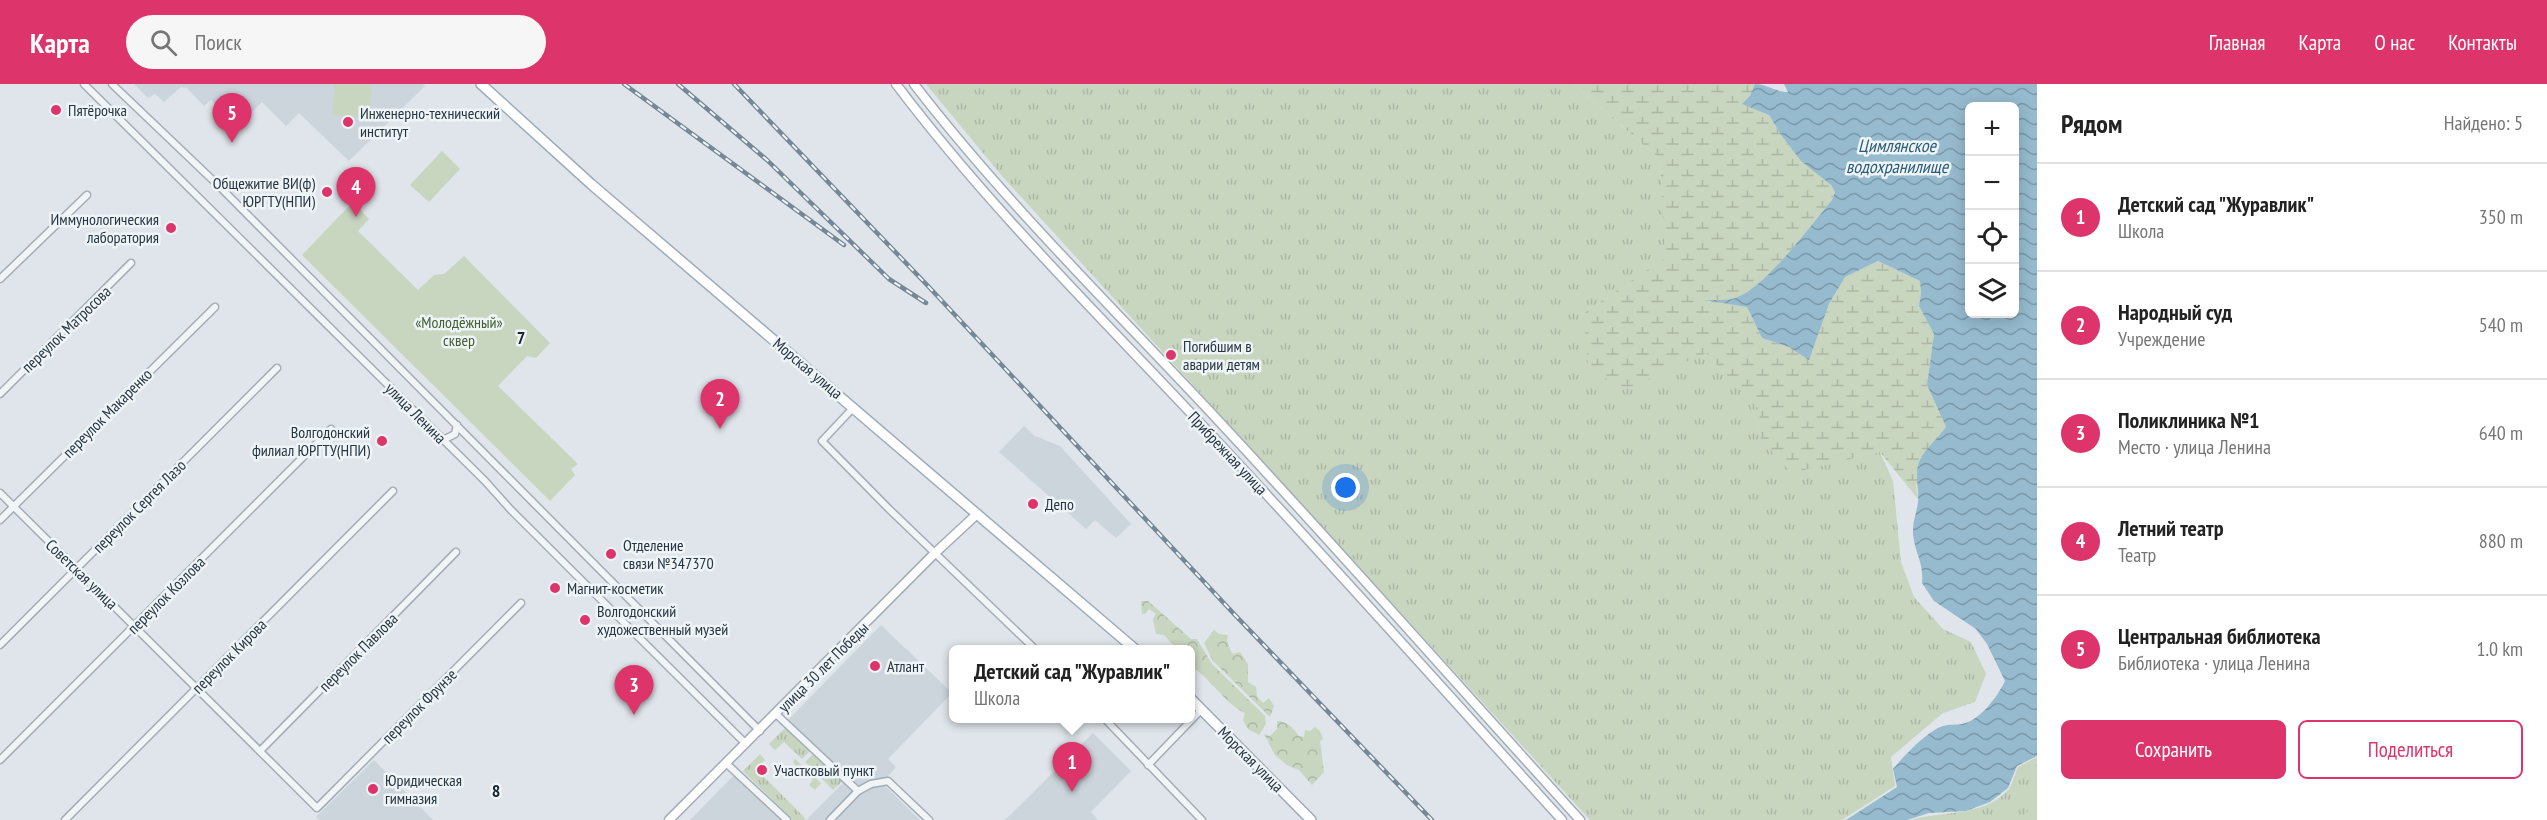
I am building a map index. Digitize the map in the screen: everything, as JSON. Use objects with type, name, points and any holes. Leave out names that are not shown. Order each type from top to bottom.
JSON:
[{"type":"main road","name":"Морская улица","points":[[481,84],[591,184],[1130,645]]},
{"type":"main road","name":"Прибрежная улица","points":[[896,84],[939,141],[999,209],[1255,482],[1562,820]]},
{"type":"main road","name":"Прибрежная улица","points":[[914,84],[940,118],[1004,191],[1305,514],[1580,820]]},
{"type":"main road","name":"улица 30 лет Победы","points":[[669,820],[935,553],[977,514]]},
{"type":"main road","name":"Морская улица","points":[[1195,702],[1311,820]]},
{"type":"street","name":"улица Ленина","points":[[84,84],[746,744]]},
{"type":"street","name":"улица Ленина","points":[[112,84],[220,187],[760,731]]},
{"type":"street","points":[[0,279],[87,195]]},
{"type":"street","name":"переулок Матросова","points":[[0,394],[132,263]]},
{"type":"street","name":"переулок Макаренко","points":[[0,520],[214,307]]},
{"type":"street","name":"переулок Сергея Лазо","points":[[0,645],[277,368]]},
{"type":"street","points":[[854,407],[822,441],[1031,645]]},
{"type":"street","points":[[443,440],[455,434],[458,425]]},
{"type":"street","name":"переулок Козлова","points":[[0,760],[331,429]]},
{"type":"street","name":"переулок Кирова","points":[[65,820],[393,490]]},
{"type":"street","name":"Советская улица","points":[[0,493],[317,808]]},
{"type":"street","name":"переулок Павлова","points":[[260,751],[456,552]]},
{"type":"street","name":"переулок Фрунзе","points":[[317,808],[521,603]]},
{"type":"street","points":[[1195,716],[1202,709]]},
{"type":"street","points":[[776,714],[858,791]]},
{"type":"street","points":[[1109,723],[1202,820]]},
{"type":"street","points":[[1148,765],[1188,723]]},
{"type":"street","points":[[727,764],[787,820]]},
{"type":"street","points":[[830,820],[858,791],[871,784],[888,781],[929,820]]},
{"type":"shaded area","name":"Инженерно-технический институт","points":[[134,84],[423,84],[425,86],[349,161],[299,113],[286,126],[262,102],[246,118],[224,96],[216,104],[211,100],[204,106],[187,88],[181,87],[164,102],[155,94],[148,98]]},
{"type":"shaded area","points":[[1024,426],[1035,436],[1060,446],[1131,524],[1116,538],[1095,520],[1086,529],[999,452]]},
{"type":"shaded area","points":[[881,625],[949,690],[949,696],[888,759],[896,767],[882,783],[920,820],[806,820],[847,779],[787,721]]},
{"type":"shaded area","points":[[1093,733],[1131,771],[1091,812],[1098,820],[1005,820]]},
{"type":"shaded area","name":"Юридическая гимназия","points":[[374,760],[433,820],[320,820],[316,817]]},
{"type":"shaded area","points":[[738,771],[788,820],[690,820]]},
{"type":"green space","points":[[335,84],[372,84],[369,118],[332,115]]},
{"type":"green space","points":[[926,84],[1573,84],[1660,159],[1666,258],[1584,313],[1626,389],[1706,352],[1761,411],[1759,436],[1791,472],[1880,452],[1893,481],[1901,562],[1914,597],[1943,629],[1971,642],[1986,674],[1975,702],[1943,713],[1891,757],[1895,786],[1842,820],[1590,820],[1002,176]]},
{"type":"green space","points":[[1573,84],[1755,84],[1750,96],[1743,104],[1769,115],[1781,135],[1801,160],[1831,185],[1835,192],[1832,200],[1761,282],[1737,298],[1709,300],[1747,307],[1762,338],[1789,347],[1809,359],[1829,304],[1845,277],[1878,261],[1920,281],[1919,306],[1934,334],[1927,385],[1946,427],[1938,440],[1927,449],[1916,486],[1918,499],[1880,452],[1791,473],[1759,436],[1760,410],[1706,353],[1626,389],[1588,369],[1584,313],[1665,258],[1660,159]]},
{"type":"green space","points":[[442,151],[460,169],[429,202],[410,185]]},
{"type":"green space","name":"«Молодёжный» сквер","points":[[353,202],[369,219],[358,231],[418,290],[434,275],[444,274],[464,256],[550,343],[536,358],[527,356],[498,386],[578,464],[571,469],[575,475],[550,501],[302,255]]},
{"type":"green space","points":[[1141,601],[1148,601],[1191,639],[1197,639],[1212,664],[1265,716],[1266,724],[1259,735],[1248,729],[1243,720],[1245,713],[1232,704],[1195,669],[1195,645],[1173,645],[1164,635],[1156,634],[1153,619],[1156,614],[1149,609],[1142,614]]},
{"type":"green space","points":[[1214,630],[1219,634],[1228,635],[1227,640],[1232,654],[1240,652],[1248,664],[1248,682],[1256,687],[1257,696],[1263,703],[1269,698],[1274,706],[1270,717],[1213,661],[1204,643]]},
{"type":"green space","points":[[1277,721],[1287,724],[1299,736],[1304,737],[1305,730],[1310,731],[1315,727],[1320,731],[1323,739],[1320,741],[1324,772],[1312,785],[1299,770],[1287,765],[1275,755],[1264,734],[1270,736],[1277,729]]},
{"type":"green space","points":[[787,726],[811,750],[802,759],[784,742],[775,750],[769,744]]},
{"type":"green space","points":[[814,753],[843,781],[833,790],[805,762]]},
{"type":"green space","points":[[760,754],[765,760],[756,769],[805,818],[804,820],[793,820],[743,771]]},
{"type":"green space","points":[[2037,757],[2037,820],[1910,820],[1962,812],[1988,804],[2009,789],[2018,767]]},
{"type":"green space","points":[[795,759],[821,783],[815,790],[809,785],[813,780],[806,773],[802,778],[793,770],[796,766],[793,762]]},
{"type":"green space","points":[[2037,767],[2037,820],[2020,820],[2028,811]]},
{"type":"water","name":"Цимлянское водохранилище","points":[[1755,84],[1788,92],[1784,84],[2037,84],[2037,756],[2017,766],[2008,788],[1990,802],[1966,811],[1929,813],[1907,820],[1846,820],[1897,787],[1893,769],[1923,738],[1943,726],[1962,724],[1976,718],[1993,701],[2005,681],[1987,644],[1976,629],[1934,601],[1922,583],[1922,569],[1913,534],[1918,502],[1917,470],[1928,447],[1946,427],[1927,385],[1934,334],[1919,306],[1920,281],[1878,261],[1845,277],[1829,304],[1809,360],[1789,347],[1762,338],[1747,307],[1705,300],[1734,298],[1750,290],[1775,268],[1801,239],[1832,200],[1835,192],[1831,185],[1801,161],[1769,115],[1742,104],[1750,96]]},
{"type":"railway","points":[[624,84],[844,245]]},
{"type":"railway","points":[[678,84],[767,160],[889,279],[926,303]]},
{"type":"railway","points":[[734,84],[928,286],[1235,615],[1432,820]]},
{"type":"place","name":"Пятёрочка","points":[[56,110]]},
{"type":"place","name":"Инженерно-технический институт","points":[[348,122]]},
{"type":"place","name":"Центральная библиотека","points":[[232,143]]},
{"type":"place","name":"Общежитие ВИ(ф) ЮРГТУ(НПИ)","points":[[327,192]]},
{"type":"place","name":"Летний театр","points":[[356,217]]},
{"type":"place","name":"Иммунологическия лаборатория","points":[[171,228]]},
{"type":"place","name":"Погибшим в аварии детям","points":[[1171,355]]},
{"type":"place","name":"Народный суд","points":[[720,429]]},
{"type":"place","name":"Волгодонский филиал ЮРГТУ(НПИ)","points":[[382,441]]},
{"type":"place","name":"Депо","points":[[1033,504]]},
{"type":"place","name":"Отделение связи №347370","points":[[611,554]]},
{"type":"place","name":"Магнит-косметик","points":[[555,588]]},
{"type":"place","name":"Волгодонский художественный музей","points":[[585,620]]},
{"type":"place","name":"Атлант","points":[[875,666]]},
{"type":"place","name":"Поликлиника №1","points":[[634,715]]},
{"type":"place","name":"Участковый пункт","points":[[762,770]]},
{"type":"place","name":"Юридическая гимназия","points":[[373,789]]},
{"type":"place","name":"Детский сад \"Журавлик\"","points":[[1072,792]]},
{"type":"district","name":"7","points":[[521,338]]},
{"type":"district","name":"8","points":[[496,791]]}]
